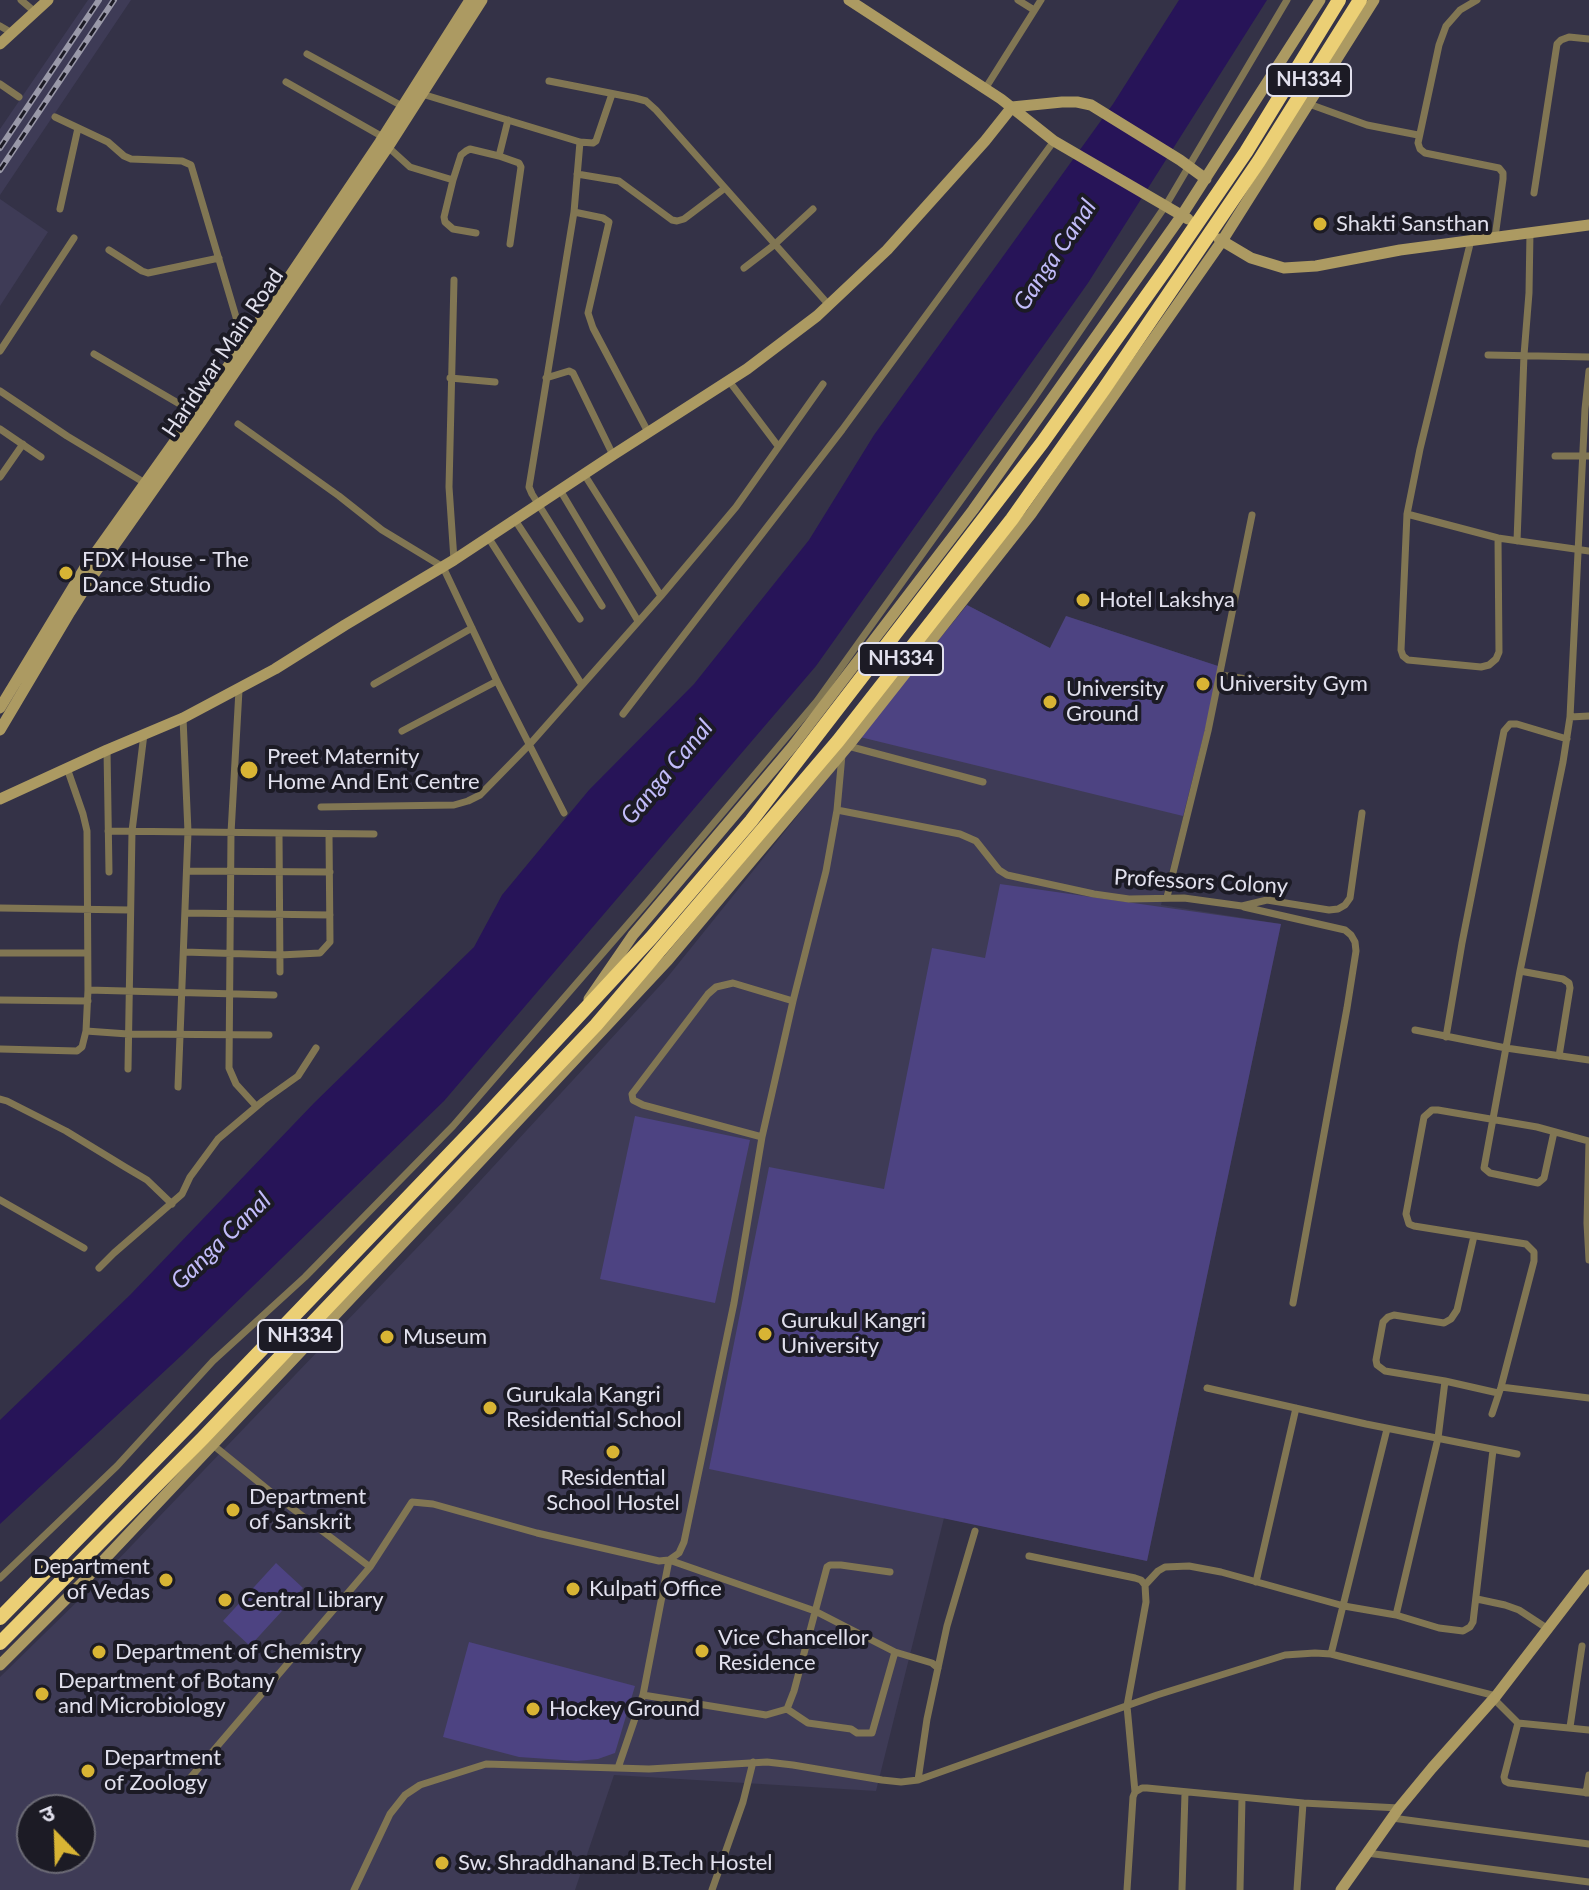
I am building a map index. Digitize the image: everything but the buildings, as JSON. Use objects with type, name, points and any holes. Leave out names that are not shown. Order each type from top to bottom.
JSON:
[{"type":"highway","name":"NH334","points":[[0,1643],[203,1438],[596,1025],[838,741],[1012,519],[1183,274],[1339,0]]},
{"type":"highway","name":"NH334","points":[[0,1618],[577,1020],[751,821],[1042,443],[1168,266],[1252,156],[1360,0]]},
{"type":"street","points":[[21,0],[35,12]]},
{"type":"street","points":[[0,44],[48,0]]},
{"type":"street","name":"Haridwar Main Road","points":[[0,730],[94,574],[201,422],[385,142],[402,106],[470,0]]},
{"type":"street","name":"Haridwar Main Road","points":[[0,708],[84,569],[422,94],[482,0]]},
{"type":"street","points":[[849,0],[1012,107],[1054,141],[1251,258],[1284,268],[1316,266],[1400,250],[1589,225]]},
{"type":"street","points":[[1018,0],[1034,10]]},
{"type":"street","points":[[985,89],[1041,0]]},
{"type":"street","points":[[0,1578],[117,1466],[213,1361],[305,1277],[453,1126],[817,701],[1006,438],[1166,205],[1185,164],[1287,0]]},
{"type":"street","points":[[577,1020],[597,985],[633,935],[792,747],[973,510],[1182,215],[1320,0]]},
{"type":"street","points":[[0,1665],[213,1445],[668,960],[845,749],[1031,514],[1222,241],[1374,0]]},
{"type":"street","points":[[1477,0],[1460,10],[1446,26],[1418,135],[1420,149],[1425,153],[1499,168],[1503,173],[1495,237]]},
{"type":"street","points":[[0,26],[12,33]]},
{"type":"street","points":[[1534,193],[1557,44],[1569,37],[1589,39]]},
{"type":"street","points":[[307,54],[402,106]]},
{"type":"street","points":[[549,81],[646,101],[828,304]]},
{"type":"street","points":[[286,82],[385,142],[410,167],[453,180]]},
{"type":"street","points":[[0,84],[19,97]]},
{"type":"street","points":[[422,94],[580,142],[593,143],[612,94]]},
{"type":"street","points":[[0,799],[239,690],[443,567],[729,381],[817,316],[887,250],[1012,107],[1077,102],[1098,109],[1206,179]]},
{"type":"street","points":[[1309,104],[1367,125],[1418,135]]},
{"type":"street","points":[[55,117],[108,142],[131,159],[182,161],[191,165],[244,344]]},
{"type":"street","points":[[499,156],[508,120]]},
{"type":"street","points":[[60,209],[78,128]]},
{"type":"street","points":[[623,714],[842,430],[1054,141]]},
{"type":"street","points":[[580,142],[574,212],[529,487],[602,606]]},
{"type":"street","points":[[476,233],[453,229],[444,217],[461,155],[470,149],[519,163],[521,171],[510,244]]},
{"type":"street","points":[[577,174],[619,181],[677,221],[725,188]]},
{"type":"street","points":[[744,268],[813,209]]},
{"type":"street","points":[[574,212],[609,222],[588,313],[648,432]]},
{"type":"street","points":[[1517,541],[1530,232]]},
{"type":"street","points":[[0,351],[74,238]]},
{"type":"street","points":[[1471,240],[1407,514],[1401,650],[1408,660],[1481,667],[1496,659],[1499,652],[1498,538]]},
{"type":"street","points":[[109,250],[148,273],[219,258]]},
{"type":"street","points":[[454,280],[449,487],[454,560]]},
{"type":"street","points":[[94,354],[195,413]]},
{"type":"street","points":[[1488,355],[1589,357]]},
{"type":"street","points":[[546,378],[569,371],[573,373],[613,455]]},
{"type":"street","points":[[1554,1132],[1544,1178],[1538,1183],[1486,1171],[1520,971],[1570,717],[1579,551],[1585,501],[1589,371]]},
{"type":"street","points":[[450,378],[495,382]]},
{"type":"street","points":[[729,381],[778,446]]},
{"type":"street","points":[[321,807],[454,805],[468,801],[488,788],[661,596],[736,507],[823,384]]},
{"type":"street","points":[[0,391],[145,483]]},
{"type":"street","points":[[238,424],[382,530],[443,567],[564,813]]},
{"type":"street","points":[[0,429],[41,457]]},
{"type":"street","points":[[0,477],[23,444]]},
{"type":"street","points":[[1555,456],[1586,456]]},
{"type":"street","points":[[584,474],[661,596]]},
{"type":"street","points":[[560,490],[638,621]]},
{"type":"street","points":[[1407,514],[1498,538],[1589,551]]},
{"type":"street","points":[[1167,897],[1221,675],[1252,515]]},
{"type":"street","points":[[515,520],[580,619]]},
{"type":"street","points":[[488,537],[582,685]]},
{"type":"street","points":[[374,684],[472,628]]},
{"type":"street","points":[[1221,675],[1297,687]]},
{"type":"street","points":[[402,731],[497,681]]},
{"type":"street","points":[[239,690],[231,833],[229,1068],[236,1084],[256,1106]]},
{"type":"street","points":[[1570,717],[1589,716]]},
{"type":"street","points":[[178,1087],[188,832],[183,718]]},
{"type":"street","points":[[1446,1037],[1504,731],[1510,724],[1517,724],[1567,739]]},
{"type":"street","points":[[128,1069],[132,831],[144,734]]},
{"type":"street","points":[[845,749],[983,782]]},
{"type":"street","points":[[618,1768],[643,1695],[669,1560],[679,1553],[684,1542],[734,1303],[762,1137],[826,871],[845,749]]},
{"type":"street","points":[[107,750],[109,872]]},
{"type":"street","points":[[0,1049],[77,1051],[82,1047],[86,1031],[87,831],[67,768]]},
{"type":"street","name":"Professors Colony","points":[[837,810],[968,837],[981,846],[999,870],[1012,877],[1129,899],[1167,897],[1242,906],[1267,900],[1329,910],[1338,909],[1350,898],[1362,813]]},
{"type":"street","points":[[108,831],[374,834]]},
{"type":"street","points":[[279,833],[280,972]]},
{"type":"street","points":[[184,952],[320,953],[330,942],[329,834]]},
{"type":"street","points":[[187,871],[330,872]]},
{"type":"street","points":[[1242,906],[1345,930],[1355,942],[1347,1008],[1293,1303]]},
{"type":"street","points":[[0,908],[130,910]]},
{"type":"street","points":[[185,913],[330,915]]},
{"type":"street","points":[[0,953],[87,953]]},
{"type":"street","points":[[1520,971],[1563,979],[1569,983],[1559,1056]]},
{"type":"street","points":[[762,1137],[643,1105],[633,1100],[632,1094],[716,987],[733,983],[793,1001]]},
{"type":"street","points":[[88,990],[274,995]]},
{"type":"street","points":[[0,1000],[88,1001]]},
{"type":"street","points":[[1415,1030],[1589,1060]]},
{"type":"street","points":[[86,1031],[269,1035]]},
{"type":"street","points":[[99,1268],[182,1194],[190,1177],[218,1139],[256,1106],[298,1076],[316,1048]]},
{"type":"street","points":[[0,1099],[66,1131],[147,1180],[172,1204]]},
{"type":"street","points":[[1492,1414],[1534,1252],[1526,1244],[1409,1224],[1406,1214],[1427,1113],[1438,1110],[1494,1119],[1589,1141],[1589,1260]]},
{"type":"street","points":[[0,1200],[84,1248]]},
{"type":"street","points":[[1474,1236],[1457,1310],[1451,1319],[1437,1323],[1394,1315],[1383,1322],[1377,1365],[1381,1369],[1500,1390],[1589,1398]]},
{"type":"street","points":[[1396,1615],[1438,1438],[1445,1381]]},
{"type":"street","points":[[1207,1388],[1387,1429],[1517,1454]]},
{"type":"street","points":[[1256,1582],[1296,1408]]},
{"type":"street","points":[[1331,1654],[1387,1429]]},
{"type":"street","points":[[213,1445],[370,1567]]},
{"type":"street","points":[[1145,1585],[1158,1571],[1172,1566],[1199,1568],[1344,1606],[1463,1631],[1473,1622],[1477,1599],[1493,1450]]},
{"type":"street","points":[[185,1784],[370,1567],[412,1502],[441,1506],[537,1533],[659,1561],[669,1560],[815,1611],[895,1652],[932,1663],[938,1668]]},
{"type":"street","points":[[918,1780],[927,1719],[947,1626],[975,1531]]},
{"type":"street","points":[[1029,1556],[1135,1578],[1145,1585],[1146,1602],[1127,1706],[1135,1792],[1127,1890]]},
{"type":"street","points":[[787,1709],[827,1567],[890,1572]]},
{"type":"street","points":[[1341,1890],[1396,1813],[1495,1698],[1589,1575]]},
{"type":"street","points":[[1477,1599],[1519,1610],[1548,1629]]},
{"type":"street","points":[[1570,1727],[1582,1646]]},
{"type":"street","points":[[643,1695],[766,1715],[787,1709],[808,1723],[872,1733],[895,1652]]},
{"type":"street","points":[[354,1890],[390,1814],[405,1795],[420,1785],[486,1764],[649,1769],[753,1762],[793,1765],[882,1780],[918,1780],[1127,1706],[1285,1655],[1331,1654],[1495,1698],[1518,1723],[1589,1730]]},
{"type":"street","points":[[1518,1723],[1504,1774],[1505,1781],[1588,1793],[1589,1775]]},
{"type":"street","points":[[712,1890],[743,1802],[753,1762]]},
{"type":"street","points":[[1135,1792],[1147,1788],[1396,1813],[1589,1844]]},
{"type":"street","points":[[1182,1890],[1185,1793]]},
{"type":"street","points":[[1240,1890],[1242,1798]]},
{"type":"street","points":[[1297,1890],[1303,1803]]},
{"type":"street","points":[[1367,1853],[1589,1882]]},
{"type":"shaded area","points":[[88,0],[131,0],[0,195],[0,129]]},
{"type":"shaded area","points":[[0,199],[48,232],[0,306]]},
{"type":"shaded area","name":"Gurukul Kangri University","points":[[967,605],[1050,648],[1066,616],[1221,667],[1161,905],[1281,924],[1147,1561],[944,1518],[876,1791],[614,1775],[575,1890],[0,1890],[0,1677],[88,1591],[457,1206],[666,979]]},
{"type":"shaded area","name":"University Ground","points":[[967,605],[1050,648],[1066,616],[1221,667],[1183,816],[860,737]]},
{"type":"shaded area","points":[[1000,884],[1281,924],[1147,1561],[709,1469],[769,1167],[884,1189],[932,948],[985,958]]},
{"type":"shaded area","points":[[635,1116],[750,1140],[715,1303],[600,1279]]},
{"type":"shaded area","points":[[276,1563],[303,1588],[250,1646],[223,1621]]},
{"type":"shaded area","points":[[469,1642],[635,1686],[615,1753],[577,1761],[519,1757],[443,1737]]},
{"type":"water","name":"Ganga Canal","points":[[1179,0],[1267,0],[1088,283],[816,666],[444,1101],[182,1355],[0,1524],[0,1420],[130,1295],[314,1103],[474,947],[502,895],[589,790],[694,684],[809,540],[874,435],[1113,104]]},
{"type":"railway","points":[[0,148],[99,0]]},
{"type":"railway","points":[[0,170],[114,0]]},
{"type":"place","name":"Shakti Sansthan","points":[[1320,224]]},
{"type":"place","name":"FDX House - The Dance Studio","points":[[66,573]]},
{"type":"place","name":"Hotel Lakshya","points":[[1083,600]]},
{"type":"place","name":"University Gym","points":[[1203,684]]},
{"type":"place","name":"University Ground","points":[[1050,702]]},
{"type":"place","name":"Preet Maternity Home And Ent Centre","points":[[249,770]]},
{"type":"place","name":"Gurukul Kangri University","points":[[765,1334]]},
{"type":"place","name":"Museum","points":[[387,1337]]},
{"type":"place","name":"Gurukala Kangri Residential School","points":[[490,1408]]},
{"type":"place","name":"Residential School Hostel","points":[[613,1452]]},
{"type":"place","name":"Department of Sanskrit","points":[[233,1510]]},
{"type":"place","name":"Department of Vedas","points":[[166,1580]]},
{"type":"place","name":"Kulpati Office","points":[[573,1589]]},
{"type":"place","name":"Central Library","points":[[225,1600]]},
{"type":"place","name":"Vice Chancellor Residence","points":[[702,1651]]},
{"type":"place","name":"Department of Chemistry","points":[[99,1652]]},
{"type":"place","name":"Department of Botany and Microbiology","points":[[42,1694]]},
{"type":"place","name":"Hockey Ground","points":[[533,1709]]},
{"type":"place","name":"Department of Zoology","points":[[88,1771]]},
{"type":"place","name":"Sw. Shraddhanand B.Tech Hostel","points":[[442,1863]]}]
